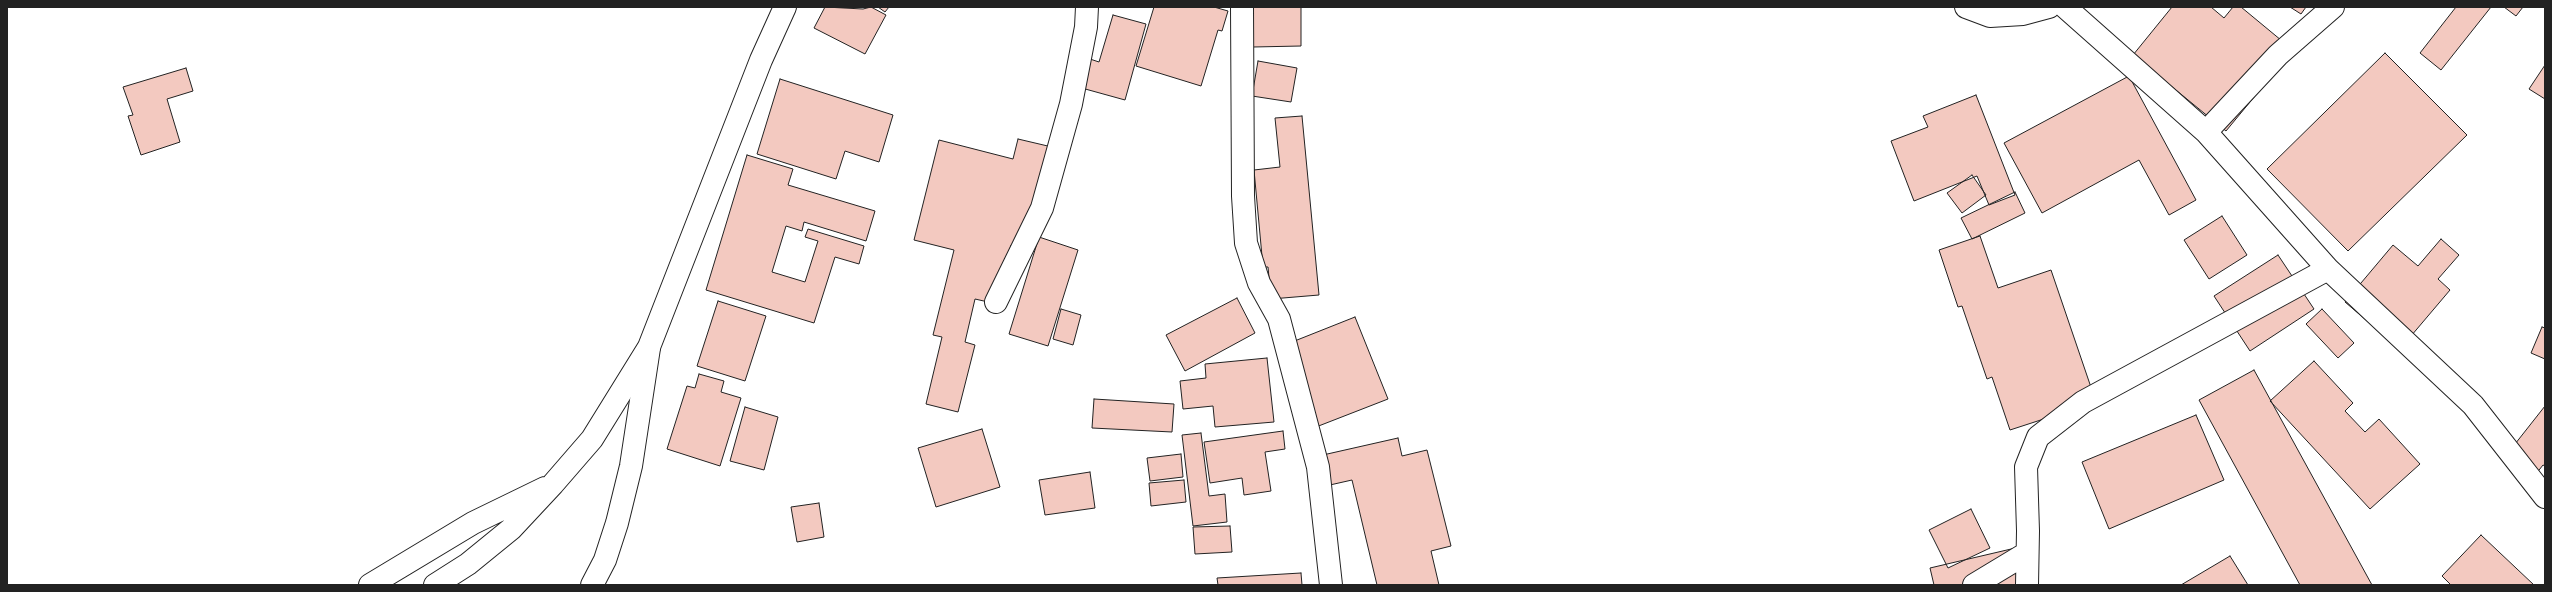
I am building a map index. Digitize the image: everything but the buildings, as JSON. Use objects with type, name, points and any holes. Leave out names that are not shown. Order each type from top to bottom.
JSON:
[{"type":"street","points":[[435,585],[468,564],[511,529],[553,484],[592,440],[650,347],[762,60],[785,7]]},
{"type":"street","points":[[996,302],[1042,208],[1071,104],[1086,27],[1087,7]]},
{"type":"street","points":[[1242,7],[1243,196],[1246,243],[1259,283],[1279,319],[1318,467],[1331,585]]},
{"type":"street","points":[[1966,7],[1990,16],[2023,14],[2049,7]]},
{"type":"street","points":[[2065,7],[2206,132],[2328,269],[2473,405],[2545,497]]},
{"type":"street","points":[[2206,132],[2278,55],[2333,7]]},
{"type":"street","points":[[2027,585],[2028,553],[2026,467],[2038,437],[2083,402],[2328,269]]},
{"type":"street","points":[[592,585],[605,560],[617,523],[631,466],[650,347]]},
{"type":"street","points":[[370,585],[473,523],[512,502],[553,484]]},
{"type":"street","points":[[1974,585],[2028,553]]}]
